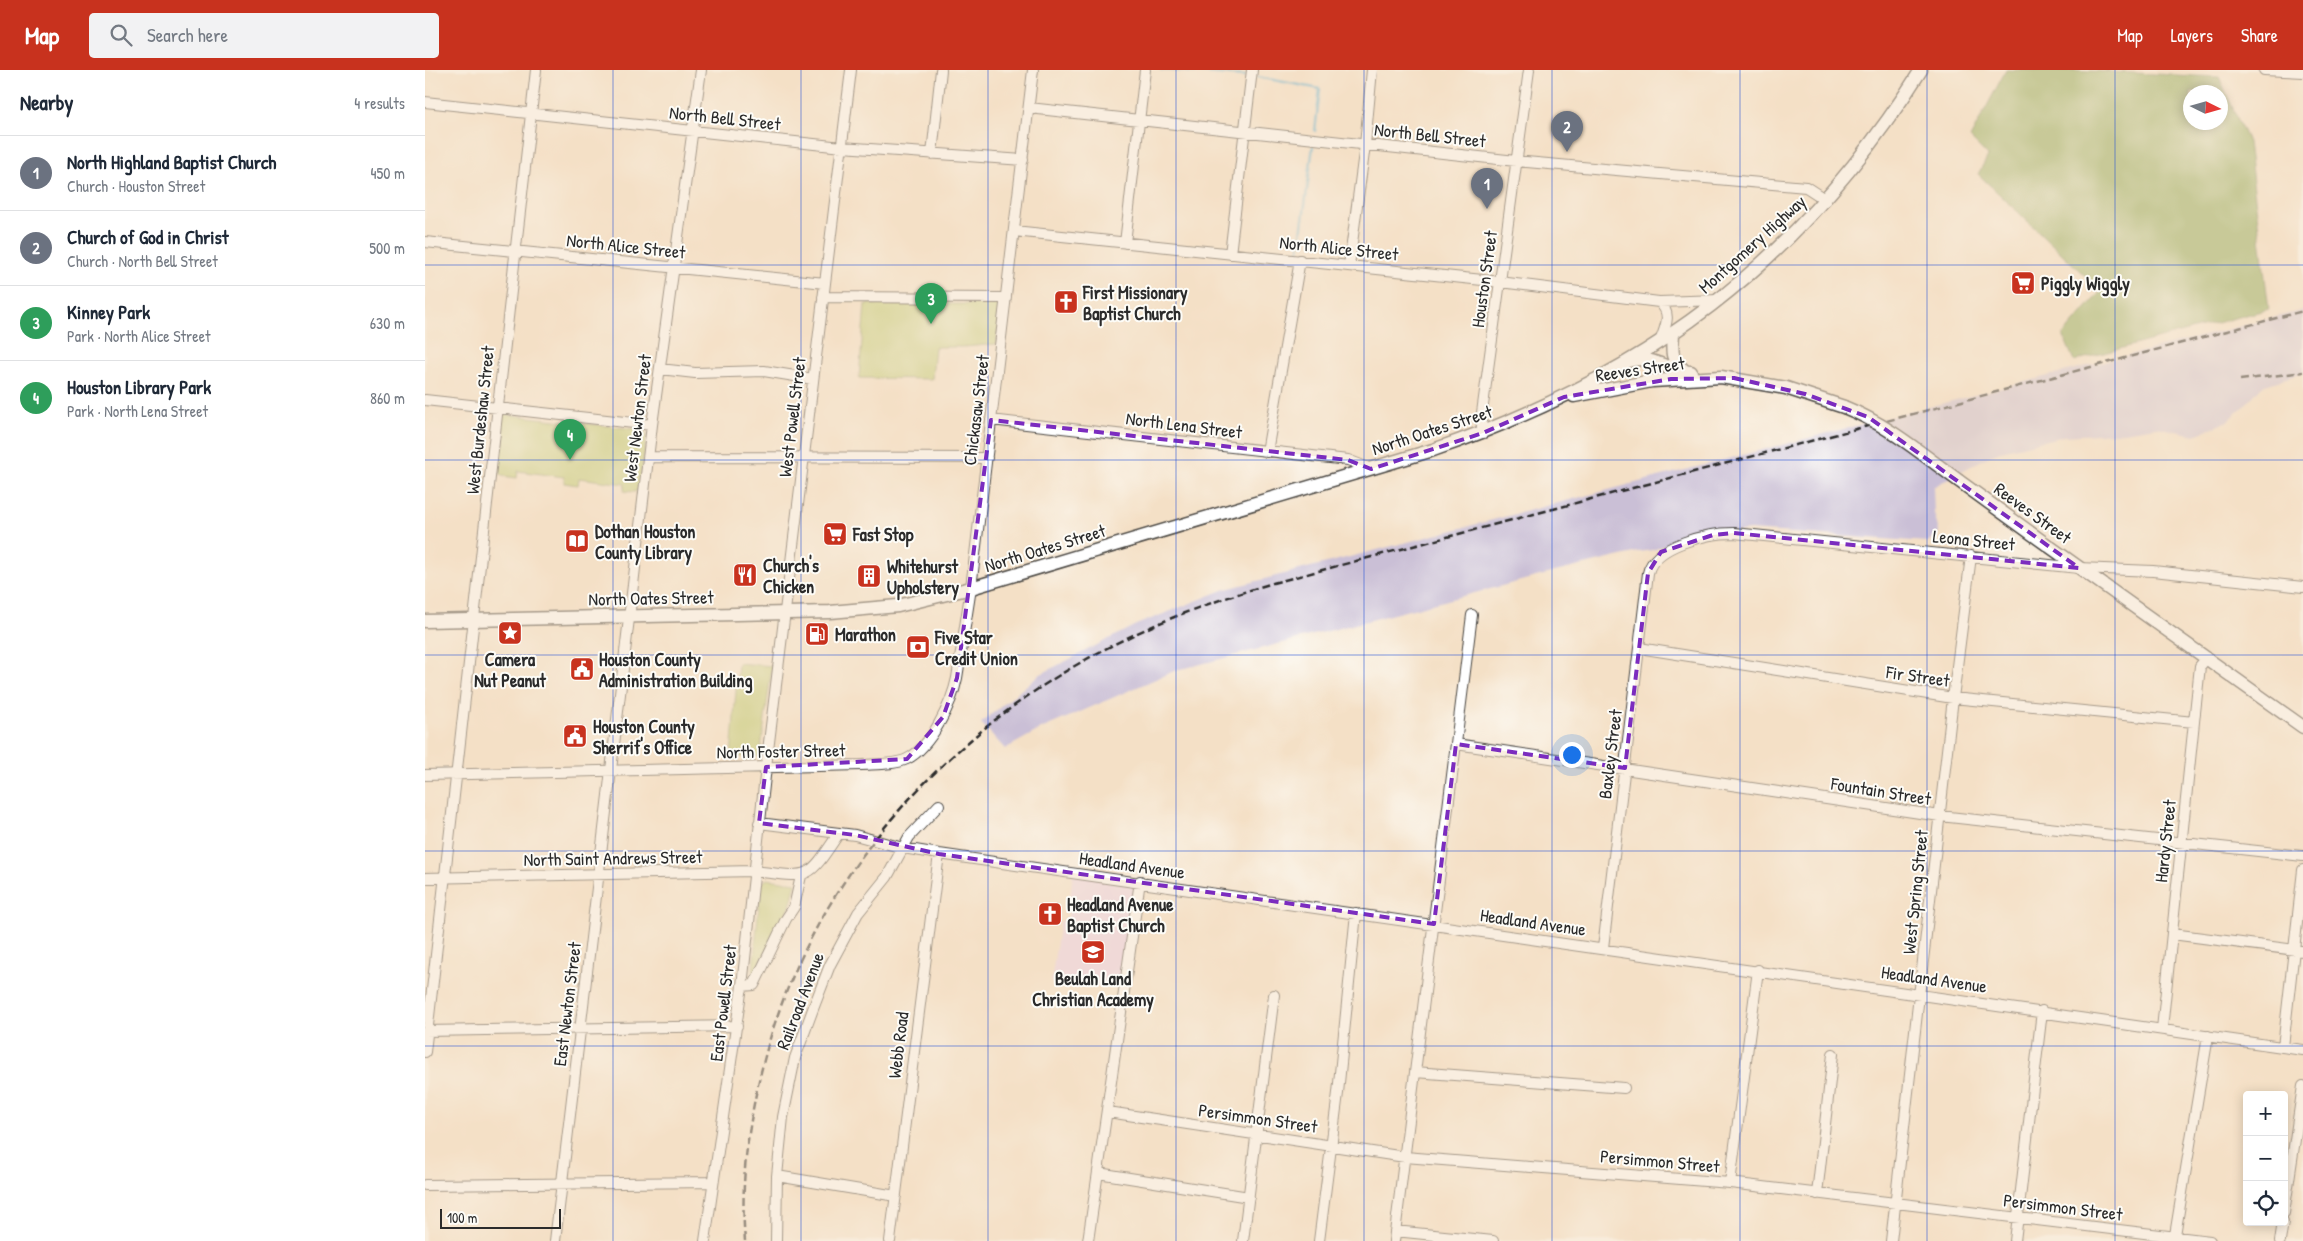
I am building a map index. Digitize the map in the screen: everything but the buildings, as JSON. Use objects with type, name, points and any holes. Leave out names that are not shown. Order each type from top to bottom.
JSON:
[{"type":"main road","name":"Montgomery Highway","points":[[1564,397],[1652,350],[1719,300],[1761,265],[1826,200],[1874,140],[1921,70]]},
{"type":"main road","points":[[1673,334],[1673,358],[1677,365],[1687,372]]},
{"type":"main road","points":[[1652,350],[1649,368],[1653,372],[1671,379]]},
{"type":"main road","name":"Reeves Street","points":[[1652,350],[1677,372],[1710,372],[1721,377]]},
{"type":"main road","name":"Reeves Street","points":[[1564,397],[1671,379],[1721,377],[1786,388],[1868,417],[2303,726]]},
{"type":"main road","name":"North Oates Street","points":[[425,621],[785,613],[879,608],[927,599],[971,588],[1371,469],[1483,433],[1564,397]]},
{"type":"street","name":"West Burdeshaw Street","points":[[425,1052],[536,70]]},
{"type":"street","name":"West Newton Street","points":[[611,771],[631,615],[648,456],[701,70]]},
{"type":"street","name":"West Powell Street","points":[[766,768],[851,70]]},
{"type":"street","points":[[932,154],[941,70]]},
{"type":"street","name":"Chickasaw Street","points":[[923,746],[943,718],[955,690],[971,588],[1033,70]]},
{"type":"street","points":[[1125,242],[1145,70]]},
{"type":"street","points":[[1229,254],[1252,70]]},
{"type":"street","points":[[1349,266],[1365,145],[1372,70]]},
{"type":"street","name":"Houston Street","points":[[1483,433],[1481,420],[1529,70]]},
{"type":"street","points":[[2264,70],[2303,72]]},
{"type":"street","name":"North Bell Street","points":[[425,102],[841,147],[1023,160]]},
{"type":"street","name":"North Bell Street","points":[[1029,108],[1516,161],[1806,187],[1826,200]]},
{"type":"street","name":"North Alice Street","points":[[1014,231],[1500,282],[1659,302],[1719,300]]},
{"type":"street","name":"North Alice Street","points":[[425,242],[825,283]]},
{"type":"street","points":[[1267,452],[1300,260]]},
{"type":"street","points":[[823,297],[1006,298]]},
{"type":"street","points":[[1652,350],[1668,318],[1663,306],[1659,302]]},
{"type":"street","points":[[660,369],[706,373],[741,370],[764,371],[813,379]]},
{"type":"street","points":[[425,400],[652,425]]},
{"type":"street","name":"North Lena Street","points":[[991,420],[1348,460],[1371,469]]},
{"type":"street","points":[[648,456],[987,458]]},
{"type":"street","name":"Leona Street","points":[[1650,565],[1661,552],[1669,548],[1723,533],[2079,568],[2153,571],[2303,587]]},
{"type":"street","name":"West Spring Street","points":[[1891,1241],[1971,556]]},
{"type":"street","name":"Baxley Street","points":[[1603,948],[1650,565]]},
{"type":"street","points":[[1472,615],[1395,1236],[1493,1241]]},
{"type":"street","name":"Fir Street","points":[[1639,648],[1953,698],[2194,722]]},
{"type":"street","name":"Hardy Street","points":[[2163,1029],[2194,722],[2201,666],[2207,658]]},
{"type":"street","name":"Fountain Street","points":[[1456,744],[1940,816],[2303,856]]},
{"type":"street","name":"North Foster Street","points":[[425,775],[880,764],[907,759],[923,746]]},
{"type":"street","name":"East Powell Street","points":[[705,1241],[743,986],[766,768]]},
{"type":"street","name":"East Newton Street","points":[[555,1241],[611,771]]},
{"type":"street","name":"Railroad Avenue","points":[[776,1241],[777,1176],[780,1140],[795,1058],[813,1009],[843,938],[858,913],[887,877],[909,836],[939,805]]},
{"type":"street","name":"Headland Avenue","points":[[759,823],[839,832],[903,848],[939,854],[1140,881],[2303,1050]]},
{"type":"street","points":[[743,986],[754,985],[786,919],[794,907],[801,876],[809,873],[815,867],[839,832]]},
{"type":"street","name":"Webb Road","points":[[890,1241],[939,854]]},
{"type":"street","points":[[2283,1046],[2298,950],[2303,870]]},
{"type":"street","name":"North Saint Andrews Street","points":[[425,878],[754,871],[801,876]]},
{"type":"street","points":[[1088,1241],[1140,881]]},
{"type":"street","points":[[1319,1241],[1356,913]]},
{"type":"street","points":[[2172,934],[2298,950]]},
{"type":"street","points":[[1730,1183],[1758,970]]},
{"type":"street","points":[[1243,1241],[1274,995]]},
{"type":"street","points":[[2015,1241],[2041,1011]]},
{"type":"street","points":[[426,1031],[737,1026]]},
{"type":"street","points":[[2174,1239],[2208,1036]]},
{"type":"street","points":[[1817,1194],[1833,1054]]},
{"type":"street","points":[[1415,1072],[1624,1088]]},
{"type":"street","points":[[2288,1186],[2303,1086]]},
{"type":"street","name":"Persimmon Street","points":[[1108,1112],[1405,1157],[1730,1183],[2017,1217],[2174,1239],[2210,1241]]},
{"type":"street","points":[[1098,1173],[1249,1196]]},
{"type":"street","points":[[777,1176],[895,1196]]},
{"type":"street","points":[[425,1185],[713,1182]]},
{"type":"street","points":[[2280,1241],[2282,1226]]},
{"type":"highlighted area","points":[[1734,378],[1805,394],[1868,417],[2079,568],[1734,533],[1713,535],[1661,552],[1648,573],[1625,768],[1456,744],[1434,924],[939,854],[855,835],[759,823],[766,767],[907,759],[943,717],[957,678],[991,420],[1348,460],[1371,469],[1483,433],[1564,397],[1671,379]]},
{"type":"shaded area","points":[[2303,310],[2303,373],[2262,386],[2226,422],[2195,435],[2156,427],[2117,433],[2064,436],[1997,452],[1933,487],[1934,513],[1939,532],[1928,542],[1750,530],[1688,537],[1653,550],[1555,572],[1174,671],[1041,729],[1005,749],[981,723],[1039,675],[1136,625],[1226,589]]},
{"type":"shaded area","name":"Beulah Land Christian Academy","points":[[1073,873],[1140,881],[1125,988],[1051,982],[1060,922],[1068,917]]},
{"type":"green space","points":[[2006,70],[2069,70],[2219,77],[2223,85],[2183,85],[2183,130],[2228,130],[2228,97],[2248,142],[2269,309],[2074,361],[2063,335],[2101,291],[1978,174],[1988,156],[1970,138]]},
{"type":"green space","points":[[865,304],[1002,304],[996,344],[935,347],[932,379],[859,378]]},
{"type":"green space","points":[[502,414],[643,430],[647,434],[639,490],[634,492],[624,491],[625,484],[579,478],[578,485],[564,483],[564,477],[518,471],[517,478],[502,476],[496,468],[497,451],[503,444],[504,435],[501,423]]},
{"type":"green space","points":[[738,663],[772,666],[760,756],[731,757]]},
{"type":"green space","points":[[767,879],[796,883],[790,907],[752,980],[761,883]]},
{"type":"waterway","points":[[1161,70],[1245,76]]},
{"type":"waterway","points":[[1258,77],[1320,89],[1315,131]]},
{"type":"waterway","points":[[1298,256],[1313,146]]},
{"type":"railway","points":[[745,1241],[744,1176],[749,1132],[757,1089],[784,998],[814,932],[852,871],[897,813],[947,761],[1003,714],[1063,673],[1127,638],[1181,614],[1273,583],[2303,311]]},
{"type":"railway","points":[[2240,380],[2303,372]]},
{"type":"place","name":"Church of God in Christ","points":[[1567,152]]},
{"type":"place","name":"North Highland Baptist Church","points":[[1487,209]]},
{"type":"place","name":"Piggly Wiggly","points":[[2023,283]]},
{"type":"place","name":"First Missionary Baptist Church","points":[[1066,302]]},
{"type":"place","name":"Kinney Park","points":[[931,324]]},
{"type":"place","name":"Houston Library Park","points":[[570,460]]},
{"type":"place","name":"Fast Stop","points":[[835,534]]},
{"type":"place","name":"Dothan Houston County Library","points":[[577,541]]},
{"type":"place","name":"Church's Chicken","points":[[745,575]]},
{"type":"place","name":"Whitehurst Upholstery","points":[[869,576]]},
{"type":"place","name":"Camera Nut Peanut","points":[[510,633]]},
{"type":"place","name":"Marathon","points":[[817,634]]},
{"type":"place","name":"Five Star Credit Union","points":[[918,647]]},
{"type":"place","name":"Houston County Administration Building","points":[[582,669]]},
{"type":"place","name":"Houston County Sherrif's Office","points":[[575,736]]},
{"type":"place","name":"Headland Avenue Baptist Church","points":[[1050,914]]},
{"type":"place","name":"Beulah Land Christian Academy","points":[[1093,952]]}]
